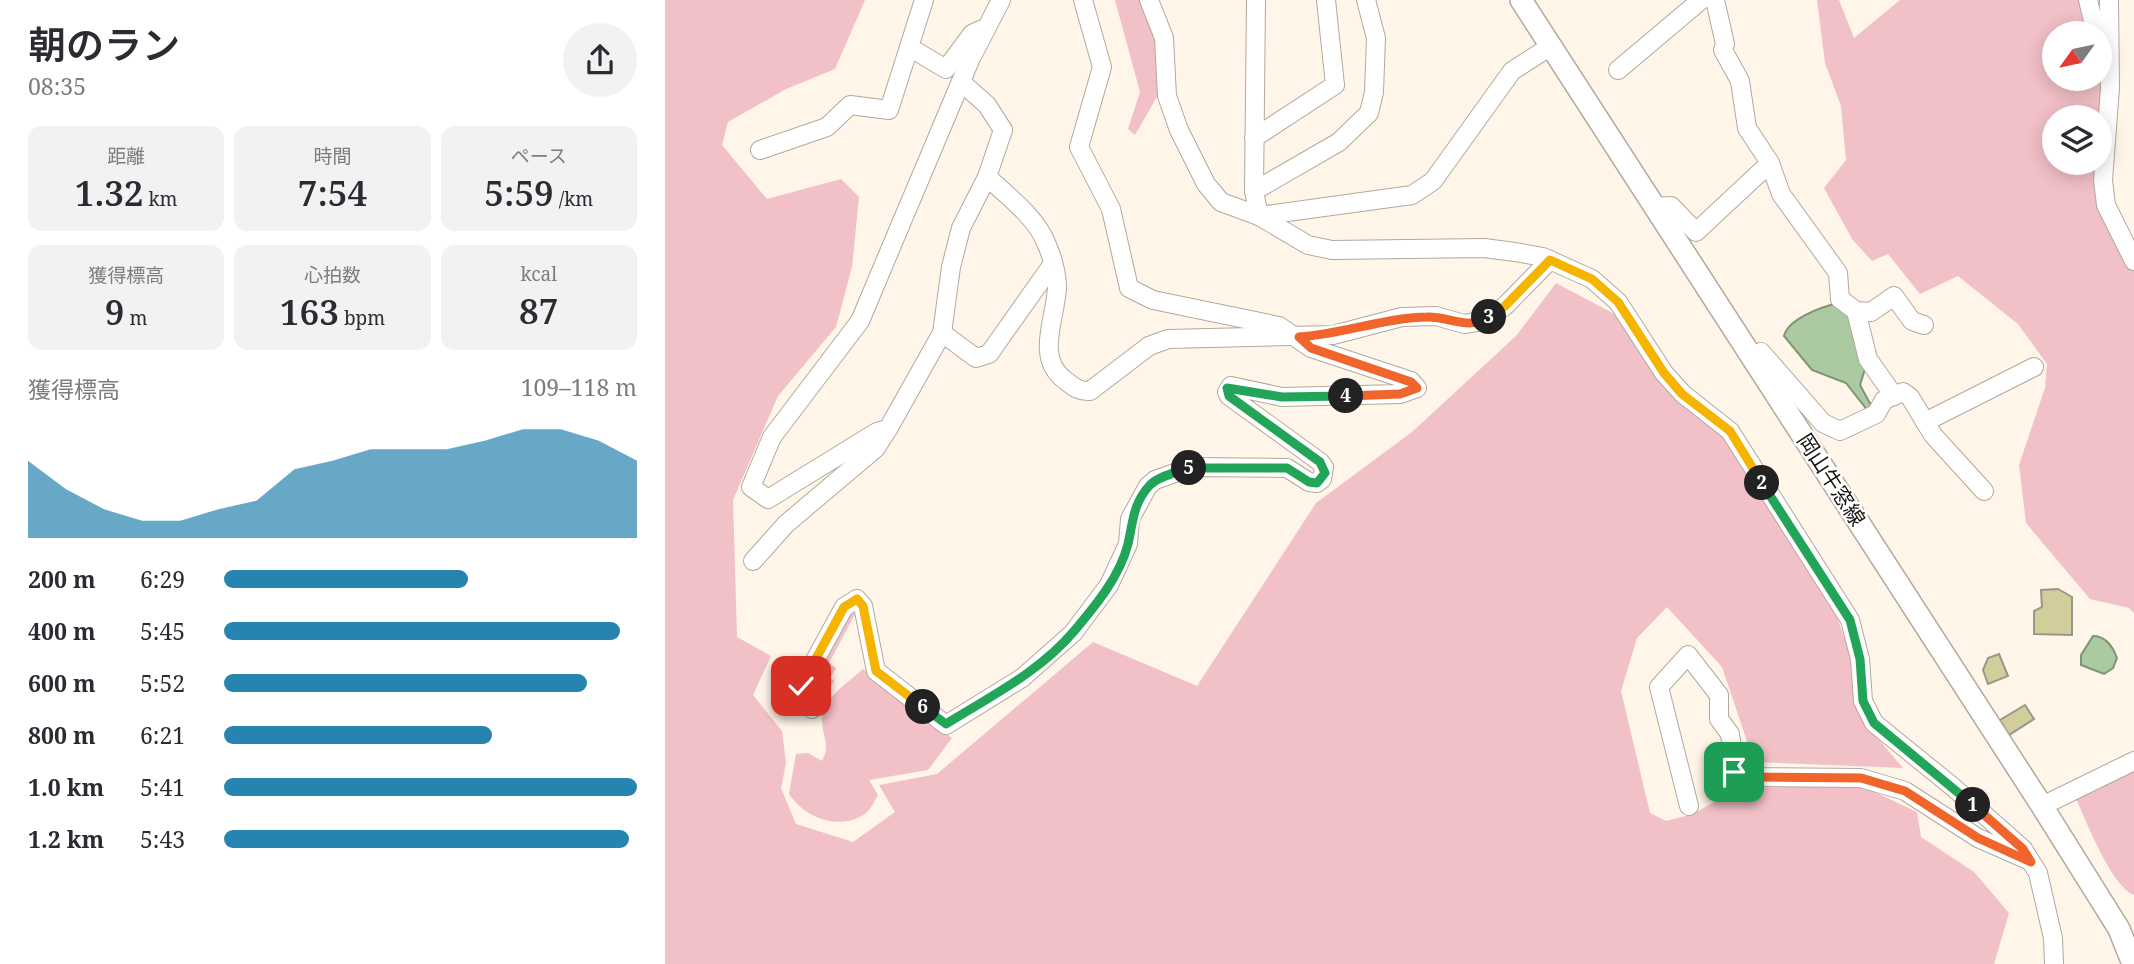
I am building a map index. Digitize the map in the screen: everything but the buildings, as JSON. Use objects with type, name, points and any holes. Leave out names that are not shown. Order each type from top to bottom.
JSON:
[{"type":"main road","name":"岡山牛窓線","points":[[1526,2],[1653,207],[2042,806],[2119,929],[2133,964]]},
{"type":"street","points":[[760,150],[827,127],[850,106],[889,110],[924,0]]},
{"type":"street","points":[[888,429],[877,432],[768,499],[751,487],[772,437],[860,321],[961,82],[1001,0]]},
{"type":"street","points":[[812,709],[801,686],[844,607],[857,599],[863,606],[876,671],[946,724],[1023,678],[1073,632],[1109,585],[1128,544],[1130,519],[1148,486],[1155,480],[1192,467],[1287,468],[1309,482],[1317,483],[1322,479],[1325,473],[1320,462],[1229,396],[1227,392],[1231,386],[1282,397],[1400,394],[1417,388],[1411,382],[1311,348],[1299,337],[1279,326],[1153,300],[1129,288],[1111,209],[1079,147],[1102,68],[1083,0]]},
{"type":"street","points":[[1149,0],[1164,38],[1167,96],[1179,130],[1206,184],[1221,202],[1259,216],[1308,245],[1332,250],[1484,248],[1550,260],[1592,279],[1618,302],[1664,373],[1682,394],[1730,431],[1850,620],[1860,659],[1863,701],[1874,723],[1953,787],[2023,849],[2038,873],[2054,964]]},
{"type":"street","points":[[1256,0],[1254,191],[1259,216]]},
{"type":"street","points":[[1255,138],[1335,85],[1327,0]]},
{"type":"street","points":[[1254,191],[1339,142],[1369,113],[1374,92],[1376,38],[1366,0]]},
{"type":"street","points":[[1618,70],[1701,0]]},
{"type":"street","points":[[1715,0],[1725,44],[1723,50],[1740,81],[1747,128],[1770,163],[1781,194],[1838,273],[1840,299],[1856,311],[1871,312],[1894,296],[1912,321],[1924,326]]},
{"type":"street","points":[[2088,0],[2093,21]]},
{"type":"street","points":[[2109,0],[2109,21]]},
{"type":"street","points":[[909,47],[946,69],[972,34],[986,27]]},
{"type":"street","points":[[1259,216],[1412,195],[1433,181],[1512,71],[1551,46]]},
{"type":"street","points":[[753,561],[786,524],[876,448],[942,333],[951,267],[961,228],[988,177],[1003,130],[987,105],[961,82]]},
{"type":"street","points":[[2110,91],[2103,180],[2106,205],[2134,261]]},
{"type":"street","points":[[1653,207],[1671,206],[1696,232],[1770,163]]},
{"type":"street","points":[[988,177],[1037,226],[1047,243],[1057,285],[1048,345],[1050,361],[1056,374],[1082,392],[1090,391],[1149,346],[1168,339],[1198,335],[1333,335],[1402,317],[1436,316],[1464,324],[1483,321],[1505,306],[1550,260]]},
{"type":"street","points":[[942,333],[976,358],[989,354],[1052,265]]},
{"type":"street","points":[[1856,311],[1868,359],[1894,396]]},
{"type":"street","points":[[1751,357],[1762,352],[1823,423],[1840,431],[1876,414],[1885,400],[1903,392],[1910,397],[1925,422],[1984,491]]},
{"type":"street","points":[[1925,422],[2034,367]]},
{"type":"street","points":[[1689,806],[1658,687],[1688,655],[1719,695],[1720,719],[1730,734],[1734,772],[1762,777],[1861,778],[1905,791],[1978,838],[2031,862]]},
{"type":"street","points":[[2042,806],[2134,761]]},
{"type":"shaded area","points":[[665,0],[865,0],[835,69],[786,89],[728,122],[722,145],[767,199],[841,179],[859,197],[852,267],[836,327],[778,396],[733,500],[737,637],[771,656],[753,695],[782,731],[786,763],[781,788],[796,824],[853,842],[895,812],[879,785],[937,774],[1093,642],[1197,686],[1316,503],[1412,432],[1516,336],[1556,283],[1618,316],[1665,389],[1722,436],[1837,617],[1848,649],[1862,720],[1903,768],[1754,762],[1722,667],[1667,607],[1637,638],[1621,691],[1650,813],[1666,821],[1693,814],[1739,788],[1862,786],[1917,812],[1921,837],[1974,872],[2009,913],[1994,964],[665,964]]},
{"type":"shaded area","points":[[1115,0],[1143,0],[1158,41],[1158,95],[1135,135],[1128,129],[1140,92]]},
{"type":"shaded area","points":[[1817,0],[1839,0],[1854,38],[1900,0],[2080,0],[2086,21],[2042,21],[2042,91],[2103,91],[2101,105],[2042,105],[2042,175],[2102,175],[2134,249],[2134,613],[2129,608],[2090,599],[2026,523],[2019,465],[2045,388],[2047,364],[2018,324],[1958,276],[1920,294],[1888,254],[1872,261],[1852,239],[1824,188],[1846,160],[1841,106],[1825,63]]},
{"type":"shaded area","points":[[1838,303],[1846,309],[1865,369],[1860,385],[1872,407],[1868,411],[1846,383],[1812,370],[1784,336],[1798,319]]},
{"type":"shaded area","points":[[847,610],[855,614],[829,663],[836,668],[830,678],[834,681],[829,689],[825,688],[817,702],[809,692],[816,689],[824,674],[816,668]]},
{"type":"shaded area","points":[[2093,636],[2108,643],[2117,658],[2113,668],[2104,674],[2081,665],[2081,655]]},
{"type":"shaded area","points":[[863,669],[952,738],[928,770],[869,780],[878,795],[866,813],[845,821],[824,820],[804,810],[789,794],[796,754],[808,753],[822,761],[826,749],[822,722],[824,709],[839,690]]},
{"type":"shaded area","points":[[2134,768],[2134,895],[2125,889],[2108,867],[2076,799]]},
{"type":"route","points":[[801,686],[844,607],[857,599],[863,606],[876,671],[946,724],[1023,678],[1073,632],[1109,585],[1128,544],[1130,519],[1148,486],[1155,480],[1192,467],[1287,468],[1309,482],[1317,483],[1322,479],[1325,473],[1320,462],[1229,396],[1227,388],[1231,386],[1282,397],[1400,394],[1416,391],[1415,384],[1411,382],[1311,348],[1299,337],[1333,335],[1402,317],[1436,316],[1464,324],[1483,321],[1505,306],[1550,260],[1592,279],[1618,302],[1647,342],[1664,373],[1682,394],[1703,407],[1730,431],[1784,520],[1850,620],[1860,659],[1863,701],[1874,723],[1953,787],[2023,849],[2031,862],[1978,838],[1905,791],[1861,778],[1762,777],[1734,772]]}]
